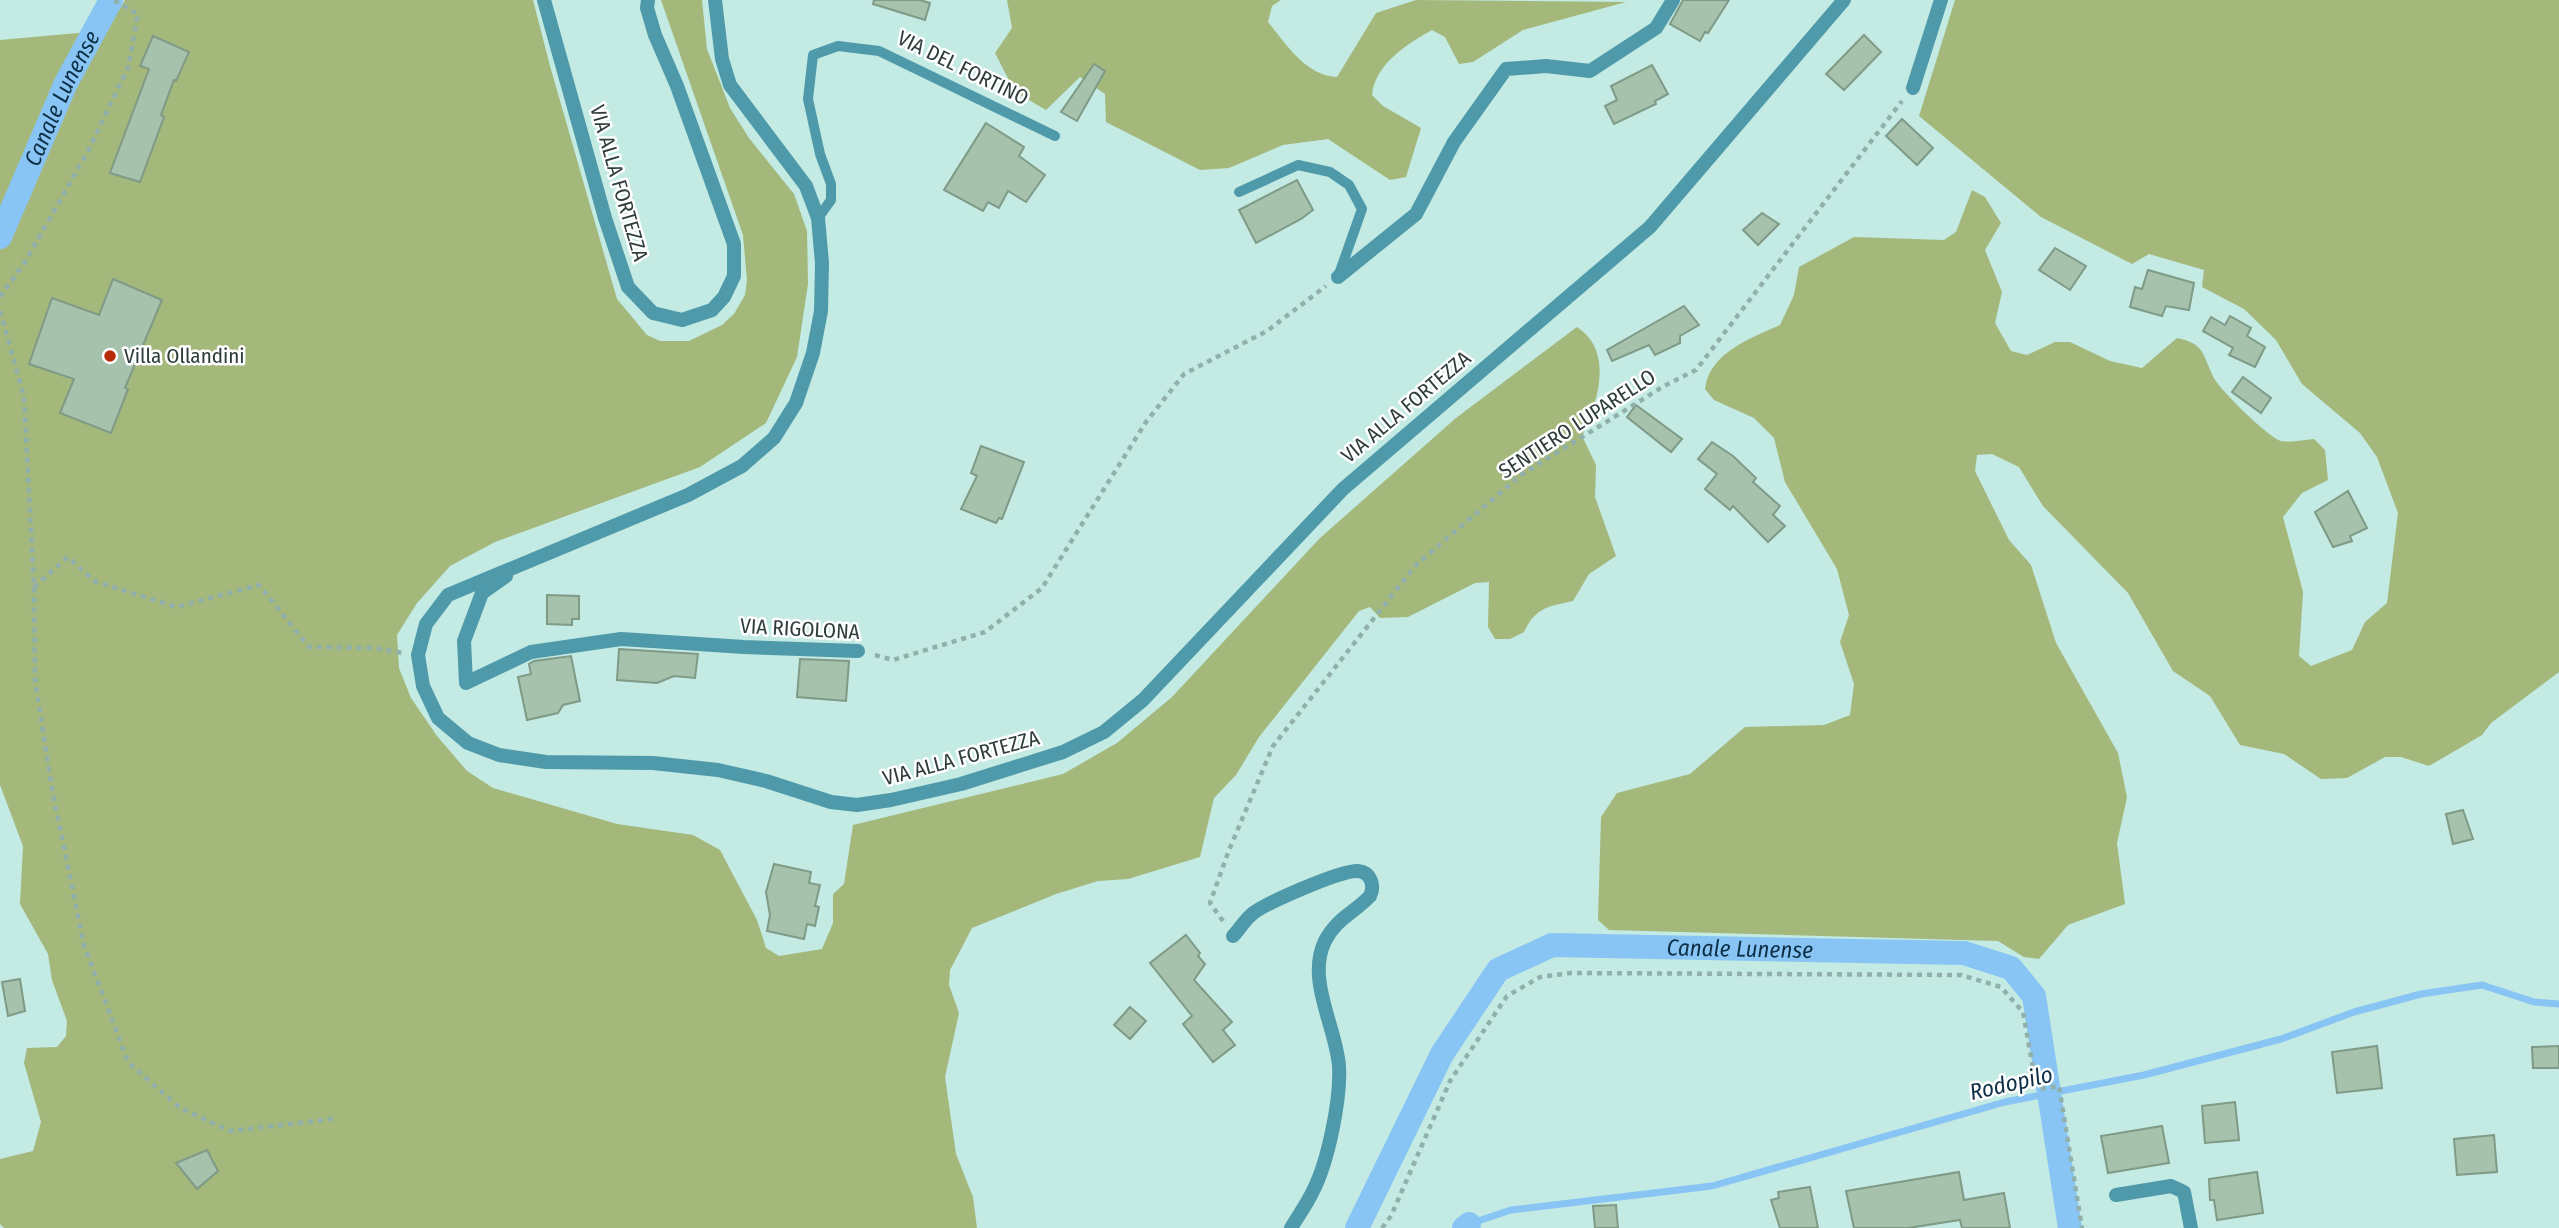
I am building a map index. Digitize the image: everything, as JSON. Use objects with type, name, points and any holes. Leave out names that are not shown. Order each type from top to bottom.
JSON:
[{"type":"street","name":"VIA ALLA FORTEZZA","points":[[544,0],[605,218],[628,287],[653,313],[682,320],[712,310],[724,297],[734,276],[734,244],[677,86],[655,35],[647,8],[648,0]]},
{"type":"street","name":"VIA ALLA FORTEZZA","points":[[715,0],[722,59],[730,85],[807,186],[818,218],[821,311],[813,353],[796,403],[774,438],[742,466],[688,495],[447,595],[426,624],[418,655],[423,686],[438,718],[468,743],[512,758],[546,762],[653,763],[718,770],[766,781],[831,802],[858,804],[891,800],[961,784],[1063,752],[1104,732],[1143,700],[1343,489],[1650,227],[1844,0]]},
{"type":"street","points":[[1338,277],[1416,214],[1454,142],[1506,69],[1546,66],[1590,71],[1656,28],[1673,0]]},
{"type":"street","points":[[1913,88],[1941,0]]},
{"type":"street","name":"VIA RIGOLONA","points":[[531,560],[482,593],[464,641],[466,683],[531,652],[621,639],[858,651]]},
{"type":"street","points":[[1233,936],[1251,914],[1296,892],[1356,871],[1367,875],[1371,880],[1373,891],[1370,896],[1340,919],[1324,942],[1319,962],[1320,981],[1339,1066],[1333,1132],[1314,1190],[1291,1228]]},
{"type":"street","points":[[2116,1195],[2171,1186],[2180,1189],[2184,1192],[2191,1228]]},
{"type":"lane","name":"VIA DEL FORTINO","points":[[818,218],[831,200],[831,184],[820,154],[808,99],[813,55],[838,46],[879,51],[1055,136]]},
{"type":"lane","points":[[1239,192],[1298,165],[1330,172],[1349,184],[1362,209],[1338,277]]},
{"type":"path","points":[[0,298],[25,262],[87,153],[128,68],[138,14],[113,0]]},
{"type":"path","name":"SENTIERO LUPARELLO","points":[[1233,936],[1210,903],[1273,746],[1416,565],[1521,475],[1664,386],[1696,370],[1913,88]]},
{"type":"path","name":"VIA RIGOLONA","points":[[858,651],[893,660],[985,632],[1042,588],[1146,422],[1184,374],[1267,331],[1338,277]]},
{"type":"path","points":[[0,311],[24,397],[34,587],[35,680],[52,789],[84,945],[128,1062],[180,1108],[230,1131],[333,1119]]},
{"type":"path","points":[[34,587],[68,557],[94,581],[176,607],[259,584],[309,647],[375,648],[418,655]]},
{"type":"path","points":[[1382,1228],[1391,1216],[1450,1081],[1507,996],[1540,977],[1571,973],[1961,975],[2001,987],[2023,1012],[2036,1085],[2039,1089],[2059,1086],[2082,1228]]},
{"type":"green space","points":[[125,0],[533,0],[617,299],[647,335],[660,341],[689,341],[722,325],[734,314],[745,295],[747,280],[743,235],[661,0],[702,0],[707,49],[730,108],[749,138],[794,194],[807,231],[808,284],[797,357],[766,423],[700,467],[495,542],[450,566],[417,603],[397,635],[399,668],[411,698],[437,736],[467,771],[493,788],[617,824],[693,835],[720,850],[757,920],[766,948],[779,956],[822,949],[833,923],[833,894],[844,884],[853,825],[1063,774],[1117,743],[1172,697],[1320,538],[1456,418],[1577,327],[1589,338],[1596,350],[1599,364],[1597,394],[1582,436],[1596,465],[1595,497],[1616,556],[1589,574],[1573,601],[1543,609],[1533,617],[1524,632],[1510,639],[1495,639],[1488,627],[1489,582],[1475,583],[1408,617],[1380,618],[1370,607],[1359,611],[1259,737],[1236,775],[1214,798],[1200,857],[1128,879],[1098,881],[1056,894],[972,928],[950,970],[949,985],[959,1013],[945,1077],[956,1154],[973,1197],[977,1228],[4,1228],[0,1224],[0,1159],[33,1151],[41,1122],[24,1063],[27,1048],[57,1047],[66,1036],[67,1021],[52,980],[48,954],[20,904],[23,846],[0,785],[0,40],[89,32],[114,18]]},
{"type":"green space","points":[[1007,0],[1281,0],[1272,6],[1268,22],[1306,65],[1315,71],[1337,77],[1376,13],[1416,0],[1626,2],[1523,30],[1473,62],[1459,64],[1445,37],[1432,30],[1403,49],[1379,74],[1372,95],[1383,106],[1421,128],[1406,177],[1390,180],[1328,139],[1283,145],[1229,168],[1200,170],[1106,122],[1105,94],[1080,77],[1046,110],[1015,92],[995,53],[1012,28]]},
{"type":"green space","points":[[1955,0],[2559,0],[2559,672],[2491,723],[2482,735],[2429,766],[2401,757],[2385,757],[2347,778],[2321,779],[2284,754],[2240,745],[2210,696],[2173,671],[2128,593],[2043,506],[2019,467],[1992,454],[1977,455],[1975,471],[2009,540],[2031,565],[2056,643],[2118,753],[2127,797],[2117,843],[2125,904],[2068,925],[2039,959],[2024,957],[1998,941],[1609,930],[1598,920],[1601,817],[1617,793],[1690,774],[1745,727],[1824,725],[1850,715],[1854,684],[1840,642],[1849,615],[1837,569],[1785,482],[1774,438],[1754,418],[1714,400],[1705,389],[1708,376],[1723,356],[1745,341],[1780,325],[1794,295],[1799,267],[1854,237],[1944,240],[1956,232],[1972,190],[1985,197],[2001,223],[1985,250],[2002,292],[1995,323],[2011,351],[2027,355],[2055,342],[2070,342],[2110,361],[2142,368],[2177,338],[2186,340],[2202,352],[2214,378],[2225,392],[2266,432],[2281,441],[2314,439],[2325,450],[2328,480],[2302,493],[2283,517],[2303,592],[2299,656],[2311,666],[2352,650],[2365,622],[2387,603],[2398,513],[2377,457],[2360,433],[2302,384],[2276,340],[2244,309],[2202,287],[2204,270],[2149,254],[2132,264],[2041,217],[1919,116]]},
{"type":"building","points":[[874,0],[920,0],[930,3],[925,20],[873,4]]},
{"type":"building","points":[[1683,0],[1729,0],[1700,41],[1670,24]]},
{"type":"building","points":[[1864,35],[1881,52],[1844,90],[1826,74]]},
{"type":"building","points":[[153,36],[189,52],[176,81],[174,80],[161,115],[164,117],[140,182],[110,173],[149,69],[140,66]]},
{"type":"building","points":[[1094,64],[1105,71],[1077,121],[1061,112]]},
{"type":"building","points":[[1652,65],[1668,94],[1655,101],[1656,104],[1614,124],[1605,106],[1617,100],[1611,86]]},
{"type":"building","points":[[1902,119],[1933,148],[1917,165],[1886,136]]},
{"type":"building","points":[[986,123],[1024,147],[1019,156],[1045,175],[1026,202],[1008,191],[999,208],[988,202],[983,211],[944,190]]},
{"type":"building","points":[[1297,180],[1313,210],[1256,243],[1239,210]]},
{"type":"building","points":[[1762,213],[1779,224],[1758,245],[1743,230]]},
{"type":"building","points":[[2055,248],[2086,266],[2070,290],[2039,270]]},
{"type":"building","points":[[2148,270],[2194,283],[2189,310],[2166,306],[2162,316],[2130,307],[2135,287],[2142,289]]},
{"type":"building","name":"Villa Ollandini","points":[[113,279],[162,300],[125,388],[128,389],[111,433],[60,413],[74,379],[29,364],[52,298],[99,315]]},
{"type":"building","points":[[1684,306],[1699,325],[1680,336],[1680,343],[1655,355],[1649,345],[1612,361],[1607,350]]},
{"type":"building","points":[[2230,316],[2251,328],[2247,336],[2265,347],[2255,367],[2229,355],[2233,348],[2203,331],[2211,317],[2225,325]]},
{"type":"building","points":[[2243,377],[2271,398],[2261,413],[2232,392]]},
{"type":"building","points":[[1636,405],[1682,439],[1671,452],[1627,417]]},
{"type":"building","points":[[1712,442],[1733,456],[1756,478],[1753,482],[1780,506],[1773,515],[1785,526],[1768,542],[1733,506],[1730,510],[1705,489],[1717,474],[1698,459]]},
{"type":"building","points":[[981,446],[1024,462],[1002,519],[999,518],[996,523],[961,509],[977,476],[971,473]]},
{"type":"building","points":[[2348,491],[2367,528],[2350,536],[2352,541],[2333,547],[2315,512]]},
{"type":"building","points":[[547,595],[579,596],[579,619],[572,619],[572,625],[547,624]]},
{"type":"building","points":[[619,649],[698,654],[695,678],[674,676],[657,683],[617,680]]},
{"type":"building","points":[[571,656],[580,701],[563,705],[558,713],[527,720],[518,677],[531,674],[529,664],[534,661]]},
{"type":"building","points":[[800,659],[849,661],[846,701],[797,697]]},
{"type":"building","points":[[2463,810],[2473,839],[2453,844],[2446,814]]},
{"type":"building","points":[[774,864],[811,872],[809,883],[820,885],[815,906],[819,907],[815,926],[807,924],[804,939],[767,931],[770,915],[766,892]]},
{"type":"building","points":[[1186,935],[1205,964],[1194,980],[1232,1022],[1223,1030],[1235,1045],[1213,1062],[1183,1024],[1192,1016],[1150,963]]},
{"type":"building","points":[[20,979],[25,1011],[8,1016],[2,982]]},
{"type":"building","points":[[1130,1007],[1146,1021],[1130,1039],[1114,1025]]},
{"type":"building","points":[[2377,1046],[2382,1088],[2337,1093],[2332,1052]]},
{"type":"building","points":[[2559,1046],[2559,1068],[2533,1068],[2532,1047]]},
{"type":"building","points":[[2235,1102],[2239,1140],[2205,1143],[2202,1106]]},
{"type":"building","points":[[2162,1126],[2169,1163],[2108,1173],[2101,1136]]},
{"type":"building","points":[[2494,1135],[2497,1172],[2457,1175],[2454,1139]]},
{"type":"building","points":[[207,1150],[218,1171],[197,1189],[176,1163]]},
{"type":"building","points":[[1959,1172],[1964,1200],[2004,1193],[2010,1228],[1962,1228],[1960,1220],[1908,1228],[1854,1228],[1846,1191]]},
{"type":"building","points":[[2257,1172],[2263,1213],[2217,1220],[2214,1200],[2210,1200],[2209,1179]]},
{"type":"building","points":[[1810,1187],[1818,1228],[1780,1228],[1771,1200],[1779,1198],[1778,1192]]},
{"type":"building","points":[[1616,1205],[1618,1228],[1595,1228],[1593,1206]]},
{"type":"waterway","name":"Canale Lunense","points":[[0,237],[66,83],[111,0]]},
{"type":"waterway","name":"Canale Lunense","points":[[1357,1228],[1442,1054],[1498,970],[1552,945],[1964,953],[2011,968],[2034,996],[2070,1228]]},
{"type":"waterway","name":"Rodopilo","points":[[1469,1224],[1511,1210],[1712,1186],[2005,1102],[2144,1075],[2281,1039],[2354,1012],[2421,994],[2482,985],[2534,1002],[2559,1004]]},
{"type":"waterway","name":"Rodopilo","points":[[1464,1228],[1469,1224]]},
{"type":"place","name":"Villa Ollandini","points":[[110,356]]}]
